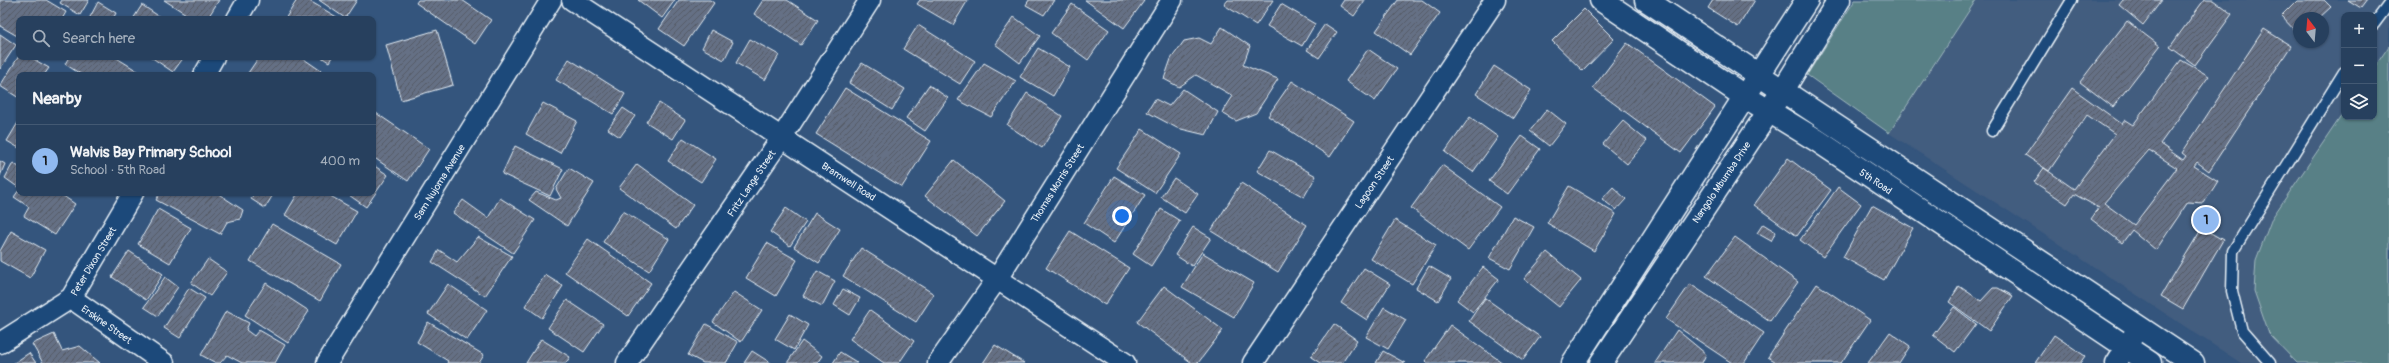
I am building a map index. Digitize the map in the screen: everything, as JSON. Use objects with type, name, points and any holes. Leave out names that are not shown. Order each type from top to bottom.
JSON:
[{"type":"main road","name":"5th Road","points":[[1601,0],[1744,96],[1818,141],[2120,355],[2150,363]]},
{"type":"main road","points":[[1646,0],[2193,363]]},
{"type":"main road","points":[[1573,363],[1807,0]]},
{"type":"main road","name":"Nangolo Mbumba Drive","points":[[1601,363],[1783,90],[1839,0]]},
{"type":"street","points":[[239,16],[248,0]]},
{"type":"street","name":"Sam Nujoma Avenue","points":[[327,363],[551,0]]},
{"type":"street","name":"Bramwell Road","points":[[572,0],[1124,363]]},
{"type":"street","name":"Fritz Lange Street","points":[[627,363],[782,137],[870,0]]},
{"type":"street","name":"Thomas Morris Street","points":[[938,363],[996,279],[1172,0]]},
{"type":"street","name":"Lagoon Street","points":[[1253,363],[1495,0]]},
{"type":"street","points":[[206,72],[212,60]]},
{"type":"street","name":"Peter Dixon Street","points":[[0,343],[71,298],[131,196]]},
{"type":"street","name":"Erskine Street","points":[[71,298],[164,363]]},
{"type":"street","points":[[2120,355],[2138,327]]},
{"type":"lane","points":[[1992,131],[2072,0]]},
{"type":"lane","points":[[2377,20],[2389,4]]},
{"type":"lane","points":[[2270,363],[2242,331],[2232,291],[2233,251],[2341,77]]},
{"type":"shaded area","points":[[1976,0],[2389,0],[2389,363],[2241,363],[1889,133]]},
{"type":"green space","points":[[1855,0],[1976,0],[1889,133],[1807,75]]},
{"type":"green space","points":[[2389,46],[2389,363],[2297,363],[2269,334],[2254,291],[2256,260],[2272,218],[2341,116],[2341,120],[2377,120],[2377,64]]},
{"type":"building","points":[[0,0],[46,0],[66,12],[64,16],[16,16],[16,35],[0,26]]},
{"type":"building","points":[[62,0],[89,0],[80,15],[60,3]]},
{"type":"building","points":[[164,0],[219,0],[209,16],[189,16]]},
{"type":"building","points":[[297,0],[308,0],[335,16],[287,16]]},
{"type":"building","points":[[319,0],[357,0],[346,16],[342,16]]},
{"type":"building","points":[[418,0],[462,0],[491,20],[475,44],[416,3]]},
{"type":"building","points":[[638,0],[675,0],[662,18]]},
{"type":"building","points":[[679,0],[710,0],[714,3],[684,46],[659,29]]},
{"type":"building","points":[[763,0],[787,0],[818,20],[801,45],[754,14]]},
{"type":"building","points":[[920,0],[968,0],[953,25],[917,4]]},
{"type":"building","points":[[1029,0],[1054,0],[1044,15],[1026,5]]},
{"type":"building","points":[[1085,0],[1143,0],[1144,1],[1124,28]]},
{"type":"building","points":[[1228,0],[1273,0],[1256,25],[1224,5]]},
{"type":"building","points":[[1344,0],[1365,0],[1354,16],[1340,6]]},
{"type":"building","points":[[1398,0],[1422,0],[1440,13],[1410,55],[1376,31]]},
{"type":"building","points":[[1713,0],[1755,0],[1738,27],[1708,8]]},
{"type":"building","points":[[2123,0],[2162,0],[2143,25],[2119,5]]},
{"type":"building","points":[[2204,0],[2213,0],[2232,14],[2195,65],[2170,47]]},
{"type":"building","points":[[2297,0],[2324,0],[2331,7],[2326,12],[2293,12],[2293,29],[2281,16]]},
{"type":"building","points":[[2348,0],[2367,0],[2361,8]]},
{"type":"building","points":[[98,2],[116,13],[114,16],[91,16]]},
{"type":"building","points":[[1072,4],[1109,30],[1088,60],[1051,33]]},
{"type":"building","points":[[1281,4],[1315,24],[1302,46],[1267,26]]},
{"type":"building","points":[[142,5],[158,16],[135,16]]},
{"type":"building","points":[[1584,9],[1614,39],[1583,71],[1552,41]]},
{"type":"building","points":[[1014,17],[1040,36],[1020,63],[995,44]]},
{"type":"building","points":[[2127,21],[2160,46],[2113,107],[2080,82]]},
{"type":"building","points":[[1325,24],[1337,32],[1319,58],[1307,50]]},
{"type":"building","points":[[918,25],[975,61],[960,84],[903,49]]},
{"type":"building","points":[[1222,27],[1250,46],[1243,65],[1278,79],[1256,113],[1236,121],[1222,113],[1233,96],[1196,75],[1179,87],[1164,79],[1171,59],[1184,41],[1199,38],[1211,44]]},
{"type":"building","points":[[2264,29],[2291,46],[2209,171],[2197,162],[2194,166],[2218,181],[2204,203],[2188,202],[2156,250],[2132,230],[2122,243],[2091,219],[2099,208],[2074,194],[2067,204],[2034,182],[2044,168],[2074,189],[2115,134],[2087,115],[2049,171],[2025,155],[2072,88],[2122,124],[2125,120],[2133,125],[2181,60],[2209,76],[2160,144],[2183,160],[2186,156],[2182,153]],"holes":[[[2149,150],[2177,168],[2134,225],[2104,203]]]},
{"type":"building","points":[[437,30],[453,85],[401,100],[386,45]]},
{"type":"building","points":[[711,30],[733,42],[724,60],[702,48]]},
{"type":"building","points":[[0,34],[16,45],[0,69]]},
{"type":"building","points":[[750,39],[779,55],[765,80],[736,63]]},
{"type":"building","points":[[1627,43],[1715,107],[1681,153],[1593,88]]},
{"type":"building","points":[[1038,48],[1070,67],[1053,96],[1020,77]]},
{"type":"building","points":[[1368,49],[1397,69],[1375,101],[1346,81]]},
{"type":"building","points":[[569,59],[625,94],[613,114],[556,80]]},
{"type":"building","points":[[16,60],[35,60],[49,68],[46,72],[16,72],[16,96],[0,86]]},
{"type":"building","points":[[67,60],[120,60],[139,72],[77,72],[65,64]]},
{"type":"building","points":[[155,60],[182,60],[173,72]]},
{"type":"building","points":[[257,60],[305,60],[323,72],[249,72]]},
{"type":"building","points":[[862,63],[905,89],[892,110],[849,83]]},
{"type":"building","points":[[984,63],[1016,81],[991,117],[958,100]]},
{"type":"building","points":[[1494,66],[1531,90],[1513,118],[1476,94]]},
{"type":"building","points":[[1292,81],[1354,121],[1330,157],[1268,116]]},
{"type":"building","points":[[929,85],[948,98],[925,131],[906,118]]},
{"type":"building","points":[[845,88],[931,141],[902,187],[816,134]]},
{"type":"building","points":[[1183,89],[1218,112],[1206,135],[1177,128],[1147,112],[1155,99],[1169,106]]},
{"type":"building","points":[[1027,93],[1062,116],[1042,148],[1007,125]]},
{"type":"building","points":[[543,103],[577,121],[560,153],[526,134]]},
{"type":"building","points":[[659,103],[685,120],[673,139],[646,122]]},
{"type":"building","points":[[623,108],[635,116],[620,137],[608,129]]},
{"type":"building","points":[[1547,109],[1566,124],[1549,146],[1530,131]]},
{"type":"building","points":[[376,113],[429,149],[408,181],[376,159]]},
{"type":"building","points":[[1470,117],[1498,137],[1473,172],[1445,152]]},
{"type":"building","points":[[1623,121],[1647,141],[1627,164],[1603,144]]},
{"type":"building","points":[[16,126],[16,146],[7,141]]},
{"type":"building","points":[[1142,129],[1181,154],[1155,193],[1116,168]]},
{"type":"building","points":[[1522,136],[1540,149],[1507,194],[1489,181]]},
{"type":"building","points":[[683,138],[716,159],[701,182],[668,161]]},
{"type":"building","points":[[515,146],[563,169],[550,196],[502,174]]},
{"type":"building","points":[[1270,150],[1316,176],[1304,197],[1257,171]]},
{"type":"building","points":[[1788,158],[1831,190],[1797,236],[1754,205]]},
{"type":"building","points":[[954,160],[1005,201],[977,236],[925,196]]},
{"type":"building","points":[[0,161],[5,164],[0,176]]},
{"type":"building","points":[[13,163],[16,165],[16,186],[5,178]]},
{"type":"building","points":[[637,164],[693,205],[676,229],[619,188]]},
{"type":"building","points":[[1442,165],[1500,207],[1468,250],[1411,208]]},
{"type":"building","points":[[376,167],[388,175],[376,192]]},
{"type":"building","points":[[569,168],[594,183],[567,226],[529,200],[536,192],[556,200],[561,198],[556,189]]},
{"type":"building","points":[[1114,176],[1145,195],[1114,243],[1084,223]]},
{"type":"building","points":[[1174,178],[1198,194],[1185,213],[1161,197]]},
{"type":"building","points":[[1241,183],[1307,225],[1278,272],[1211,231]]},
{"type":"building","points":[[1569,186],[1616,214],[1594,251],[1547,223]]},
{"type":"building","points":[[1613,187],[1626,199],[1616,210],[1602,199]]},
{"type":"building","points":[[1838,187],[1861,204],[1823,257],[1800,240]]},
{"type":"building","points":[[16,194],[16,196],[63,196],[75,204],[55,235],[24,216],[29,207],[14,197]]},
{"type":"building","points":[[158,196],[222,196],[243,210],[240,219],[227,222],[220,234],[156,200]]},
{"type":"building","points":[[252,196],[272,196],[265,208],[251,199]]},
{"type":"building","points":[[296,196],[330,196],[357,211],[337,245],[285,215]]},
{"type":"building","points":[[350,196],[374,196],[366,207]]},
{"type":"building","points":[[500,198],[535,220],[513,253],[453,213],[463,200],[488,218]]},
{"type":"building","points":[[1872,205],[1913,228],[1884,280],[1843,257]]},
{"type":"building","points":[[786,208],[806,222],[790,246],[770,232]]},
{"type":"building","points":[[158,209],[191,228],[170,263],[138,244]]},
{"type":"building","points":[[1161,209],[1180,221],[1151,266],[1133,254]]},
{"type":"building","points":[[623,211],[669,239],[649,271],[603,242]]},
{"type":"building","points":[[815,213],[840,229],[819,263],[794,247]]},
{"type":"building","points":[[1513,216],[1534,227],[1510,269],[1489,258]]},
{"type":"building","points":[[1395,220],[1436,245],[1412,284],[1371,259]]},
{"type":"building","points":[[272,224],[341,264],[320,301],[250,261]]},
{"type":"building","points":[[1763,224],[1776,232],[1771,241],[1757,233]]},
{"type":"building","points":[[1193,227],[1211,238],[1192,266],[1175,255]]},
{"type":"building","points":[[2202,228],[2223,240],[2183,309],[2161,296]]},
{"type":"building","points":[[11,231],[45,250],[30,278],[0,261],[0,251]]},
{"type":"building","points":[[1070,231],[1129,268],[1105,305],[1046,268]]},
{"type":"building","points":[[478,237],[512,256],[485,296],[432,262],[439,250],[457,262]]},
{"type":"building","points":[[1735,237],[1798,282],[1770,321],[1706,276]]},
{"type":"building","points":[[588,239],[651,283],[628,316],[565,272]]},
{"type":"building","points":[[767,243],[797,260],[776,296],[746,278]]},
{"type":"building","points":[[861,248],[934,294],[916,322],[843,276]]},
{"type":"building","points":[[129,251],[163,274],[146,300],[112,277]]},
{"type":"building","points":[[1547,252],[1581,280],[1559,307],[1524,279]]},
{"type":"building","points":[[1203,253],[1254,283],[1234,317],[1182,287]]},
{"type":"building","points":[[208,259],[227,272],[210,296],[191,283]]},
{"type":"building","points":[[1429,266],[1451,279],[1438,301],[1416,288]]},
{"type":"building","points":[[1483,267],[1499,279],[1473,312],[1457,300]]},
{"type":"building","points":[[1364,268],[1390,284],[1367,320],[1341,303]]},
{"type":"building","points":[[817,271],[835,281],[822,306],[803,296]]},
{"type":"building","points":[[545,275],[563,286],[542,318],[525,306]]},
{"type":"building","points":[[165,277],[178,287],[158,316],[144,307]]},
{"type":"building","points":[[266,283],[309,311],[288,343],[245,315]]},
{"type":"building","points":[[448,284],[487,310],[467,340],[428,314]]},
{"type":"building","points":[[1690,284],[1764,333],[1744,363],[1732,363],[1666,319]]},
{"type":"building","points":[[1817,284],[1870,320],[1841,363],[1778,363],[1768,357]]},
{"type":"building","points":[[1164,286],[1223,330],[1198,363],[1192,363],[1137,322]]},
{"type":"building","points":[[1959,286],[1981,301],[1993,288],[1998,288],[2013,296],[1989,331],[1949,302]]},
{"type":"building","points":[[189,288],[205,298],[180,338],[164,328]]},
{"type":"building","points":[[843,289],[860,298],[850,315],[834,305]]},
{"type":"building","points":[[734,292],[762,310],[741,342],[713,322]]},
{"type":"building","points":[[1485,298],[1540,337],[1523,360],[1469,321]]},
{"type":"building","points":[[567,300],[603,324],[584,352],[548,328]]},
{"type":"building","points":[[1384,307],[1406,320],[1388,349],[1366,337]]},
{"type":"building","points":[[1954,307],[1976,324],[1955,352],[1933,335]]},
{"type":"building","points":[[870,310],[914,341],[899,363],[884,363],[850,339]]},
{"type":"building","points":[[226,311],[249,323],[246,330],[254,336],[259,330],[285,345],[275,363],[242,363],[227,355],[220,363],[216,363],[201,355]]},
{"type":"building","points":[[790,314],[808,325],[794,350],[775,339]]},
{"type":"building","points":[[428,322],[484,355],[479,363],[447,363],[448,361],[417,342]]},
{"type":"building","points":[[706,324],[738,342],[726,363],[703,363],[688,355]]},
{"type":"building","points":[[1334,324],[1357,340],[1342,363],[1320,363],[1311,357]]},
{"type":"building","points":[[1450,325],[1503,363],[1427,363],[1425,361]]},
{"type":"building","points":[[1677,330],[1706,354],[1702,363],[1655,363]]},
{"type":"building","points":[[1890,332],[1910,346],[1899,363],[1868,363]]},
{"type":"building","points":[[54,334],[62,351],[80,346],[100,363],[43,363],[32,344]]},
{"type":"building","points":[[2054,335],[2085,356],[2080,363],[2035,363]]},
{"type":"building","points":[[541,339],[570,357],[566,363],[526,363]]},
{"type":"building","points":[[802,341],[822,356],[817,363],[787,363]]},
{"type":"building","points":[[995,345],[1024,363],[983,363]]},
{"type":"building","points":[[752,351],[771,363],[744,363]]},
{"type":"building","points":[[1383,351],[1405,363],[1376,363]]},
{"type":"building","points":[[840,352],[858,363],[833,363]]},
{"type":"building","points":[[29,353],[36,363],[14,363]]},
{"type":"place","name":"Walvis Bay Primary School","points":[[2206,220]]}]
